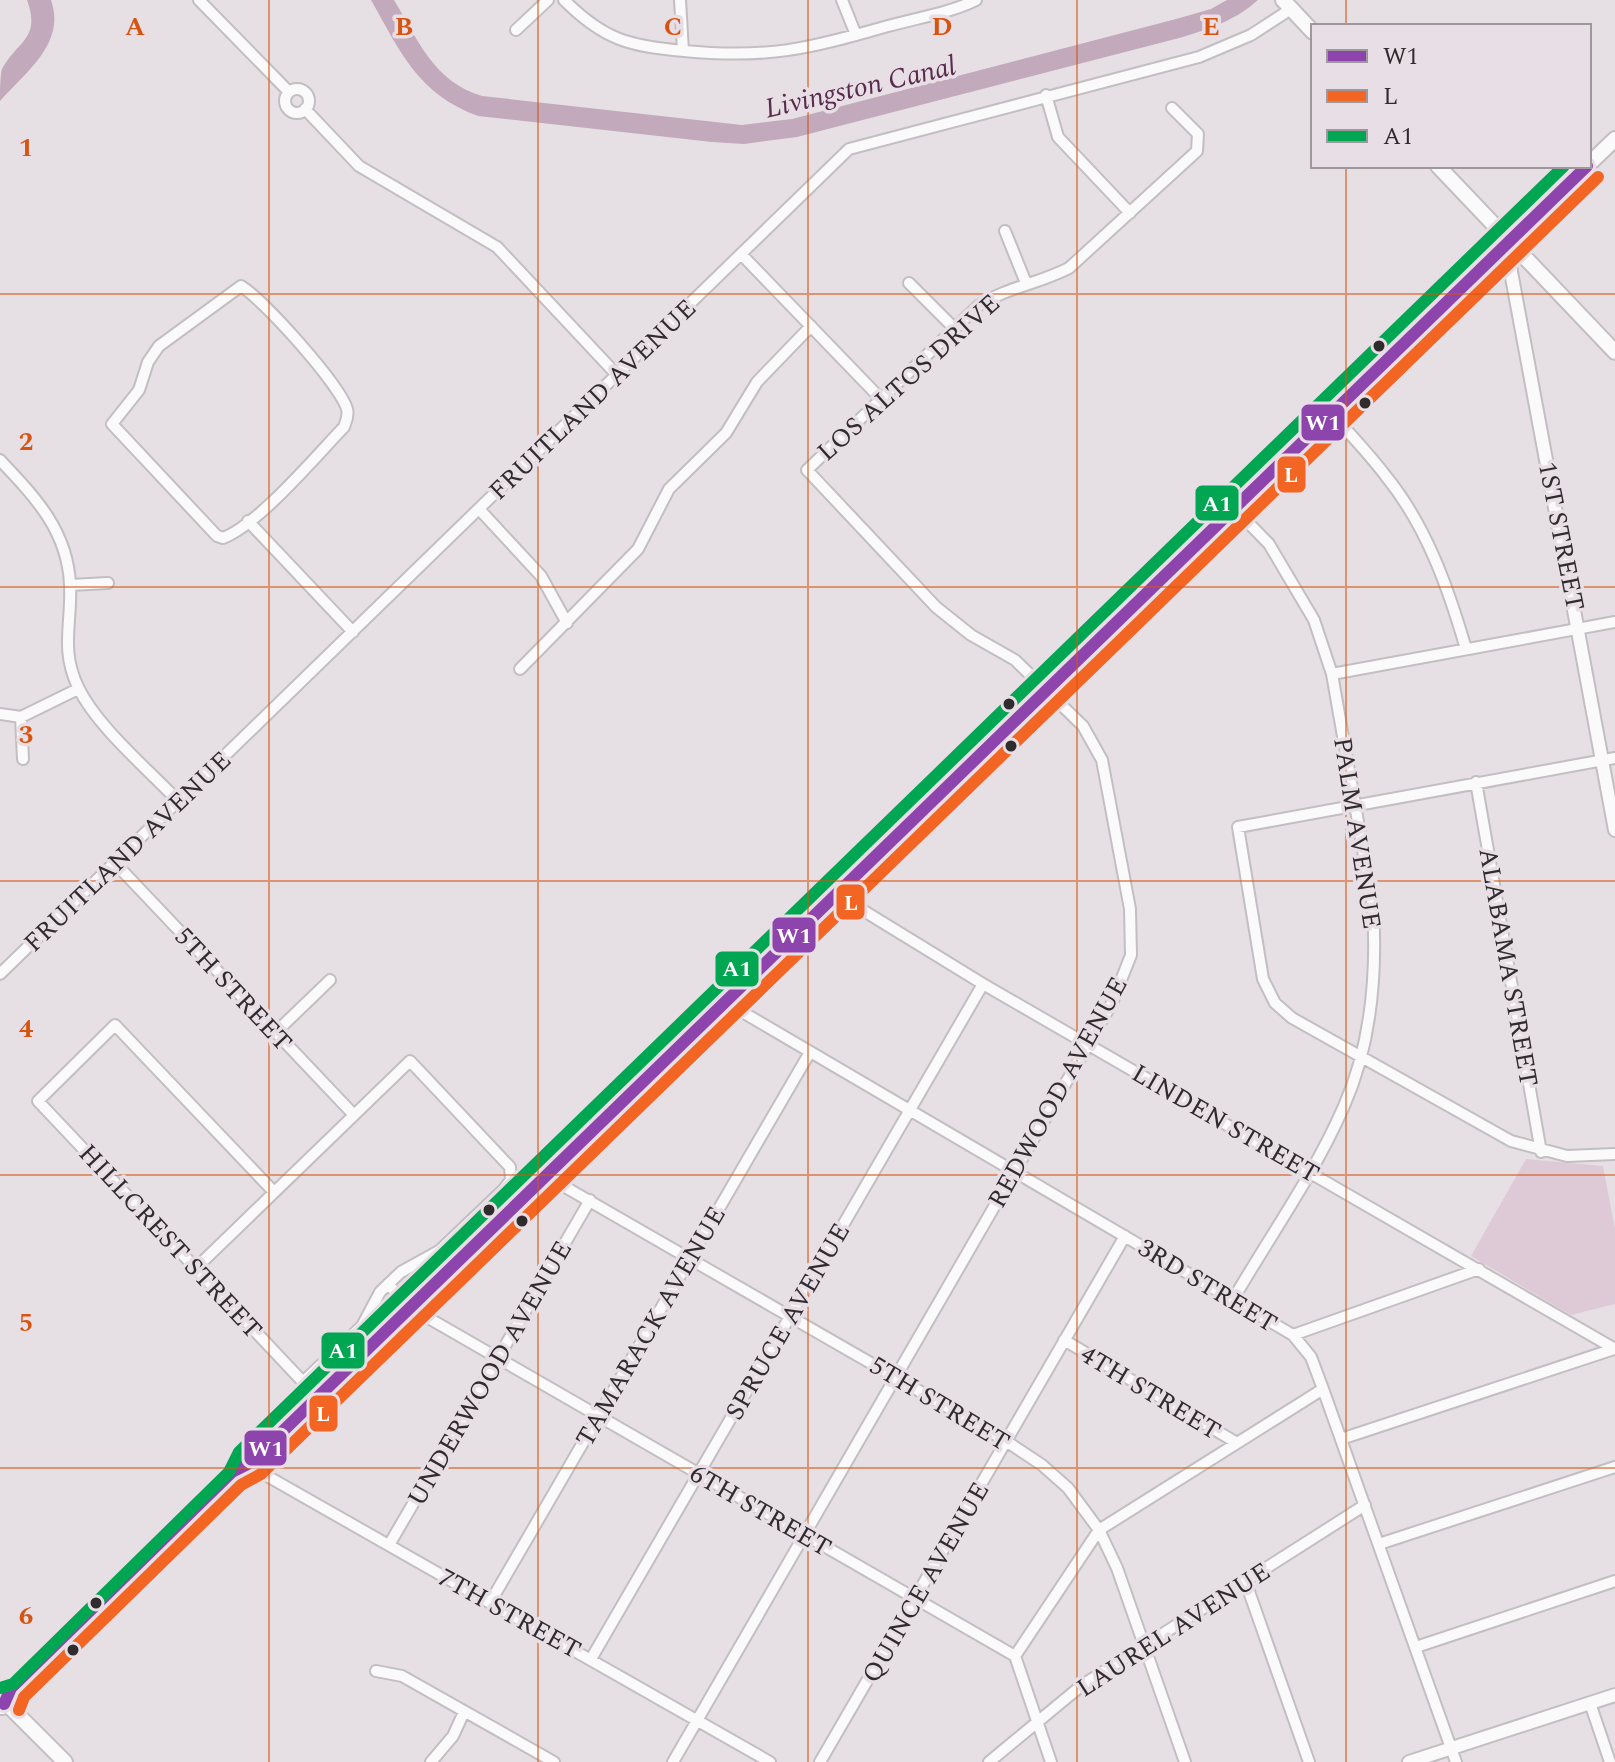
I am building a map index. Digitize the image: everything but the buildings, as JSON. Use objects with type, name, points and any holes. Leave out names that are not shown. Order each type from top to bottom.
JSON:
[{"type":"main road","points":[[1287,4],[1311,30]]},
{"type":"main road","points":[[1591,162],[1615,139]]},
{"type":"main road","points":[[1440,168],[1612,344]]},
{"type":"main road","points":[[1,1703],[11,1688],[114,1586],[232,1472],[250,1463],[411,1308],[1585,168]]},
{"type":"main road","points":[[1,1703],[22,1698],[243,1481],[250,1463]]},
{"type":"main road","points":[[110,1610],[114,1586]]},
{"type":"main road","points":[[1,1703],[65,1762]]},
{"type":"street","points":[[199,0],[289,92],[304,91],[309,102],[305,109],[359,166],[497,247],[617,375]]},
{"type":"street","points":[[516,30],[548,0]]},
{"type":"street","points":[[564,0],[593,27],[623,42],[711,55],[760,55],[819,46],[971,1]]},
{"type":"street","points":[[680,0],[683,51]]},
{"type":"street","points":[[842,0],[856,35]]},
{"type":"street","name":"FRUITLAND AVENUE","points":[[0,974],[849,149],[1222,49],[1287,4]]},
{"type":"street","points":[[1046,95],[1058,137],[1130,213]]},
{"type":"street","name":"LOS ALTOS DRIVE","points":[[807,470],[954,328],[1002,290],[1047,279],[1069,268],[1197,151],[1198,134],[1172,108]]},
{"type":"street","points":[[1005,231],[1026,283]]},
{"type":"street","name":"1ST STREET","points":[[1509,242],[1511,272],[1580,629],[1609,759],[1615,830]]},
{"type":"street","points":[[741,254],[881,399]]},
{"type":"street","points":[[909,283],[954,328]]},
{"type":"street","points":[[241,286],[314,361],[346,406],[348,416],[344,427],[324,448],[248,521],[223,538],[186,505],[112,424],[139,390],[148,362],[159,346],[241,286]]},
{"type":"street","points":[[520,669],[638,549],[669,489],[726,433],[757,382],[811,326]]},
{"type":"street","points":[[1332,414],[1387,477],[1425,537],[1449,591],[1466,649]]},
{"type":"street","points":[[0,460],[52,520],[66,552],[70,585],[65,642],[78,689],[93,711],[179,802]]},
{"type":"street","name":"REDWOOD AVENUE","points":[[673,1762],[1112,1003],[1131,955],[1130,909],[1102,760],[1083,726],[1015,660],[971,635],[936,607],[807,470]]},
{"type":"street","points":[[479,509],[541,576],[567,623]]},
{"type":"street","name":"PALM AVENUE","points":[[1234,1298],[1344,1106],[1361,1056],[1373,984],[1375,946],[1373,907],[1332,674],[1314,620],[1287,571],[1269,544],[1235,509]]},
{"type":"street","points":[[248,521],[353,632]]},
{"type":"street","points":[[70,585],[108,583]]},
{"type":"street","points":[[1332,674],[1615,622]]},
{"type":"street","points":[[0,714],[21,717],[78,689]]},
{"type":"street","points":[[21,717],[23,759]]},
{"type":"street","points":[[1609,759],[1238,827],[1263,979],[1275,1003],[1292,1018],[1511,1141],[1541,1152],[1583,1157],[1615,1154]]},
{"type":"street","name":"ALABAMA STREET","points":[[1476,782],[1541,1152]]},
{"type":"street","name":"5TH STREET","points":[[115,863],[354,1115]]},
{"type":"street","name":"LINDEN STREET","points":[[838,895],[983,984],[1615,1349]]},
{"type":"street","points":[[275,1033],[330,980]]},
{"type":"street","name":"SPRUCE AVENUE","points":[[591,1659],[983,984]]},
{"type":"street","name":"3RD STREET","points":[[727,1003],[1293,1335],[1311,1357],[1456,1762]]},
{"type":"street","name":"HILLCREST STREET","points":[[274,1192],[115,1025],[38,1101],[303,1382],[362,1326],[388,1284]]},
{"type":"street","name":"TAMARACK AVENUE","points":[[491,1601],[810,1052]]},
{"type":"street","points":[[196,1268],[410,1061],[510,1167],[511,1180],[439,1251],[409,1266],[388,1284]]},
{"type":"street","name":"5TH STREET","points":[[546,1176],[1006,1441],[1042,1465],[1068,1488],[1099,1530],[1112,1555],[1185,1762]]},
{"type":"street","name":"UNDERWOOD AVENUE","points":[[389,1545],[590,1200]]},
{"type":"street","name":"QUINCE AVENUE","points":[[820,1762],[1125,1236]]},
{"type":"street","points":[[1293,1335],[1479,1269]]},
{"type":"street","name":"6TH STREET","points":[[388,1284],[411,1308],[1015,1656]]},
{"type":"street","name":"4TH STREET","points":[[1064,1340],[1237,1443]]},
{"type":"street","points":[[1341,1439],[1615,1349]]},
{"type":"street","points":[[1051,1762],[1015,1656],[1099,1530],[1323,1389]]},
{"type":"street","name":"7TH STREET","points":[[250,1463],[260,1472],[770,1762]]},
{"type":"street","points":[[1379,1544],[1615,1467]]},
{"type":"street","name":"LAUREL AVENUE","points":[[989,1762],[1081,1686],[1365,1505]]},
{"type":"street","points":[[1416,1647],[1615,1581]]},
{"type":"street","points":[[1246,1583],[1309,1762]]},
{"type":"street","points":[[376,1671],[402,1676],[554,1762]]},
{"type":"street","points":[[1409,1762],[1615,1695]]},
{"type":"street","points":[[1590,1703],[1610,1762]]},
{"type":"street","points":[[431,1762],[453,1736],[464,1712]]},
{"type":"shaded area","points":[[27,0],[51,0],[53,30],[41,55],[0,101],[2,69],[29,31],[31,13]]},
{"type":"shaded area","points":[[371,0],[394,0],[439,70],[451,81],[482,96],[742,125],[792,119],[1176,19],[1211,9],[1227,0],[1258,0],[1232,18],[1183,37],[797,137],[744,144],[478,116],[440,96],[413,70]]},
{"type":"shaded area","points":[[1526,1159],[1603,1166],[1615,1229],[1615,1304],[1571,1315],[1471,1256]]},
{"type":"transit line","name":"A1","points":[[0,1688],[13,1684],[229,1472],[239,1452],[1562,168]]},
{"type":"transit line","name":"W1","points":[[4,1704],[11,1688],[232,1472],[250,1463],[1585,168]]},
{"type":"transit line","name":"L","points":[[19,1710],[24,1697],[241,1485],[261,1474],[1598,177]]},
{"type":"water label","name":"Livingston Canal","points":[[860,86]]}]
